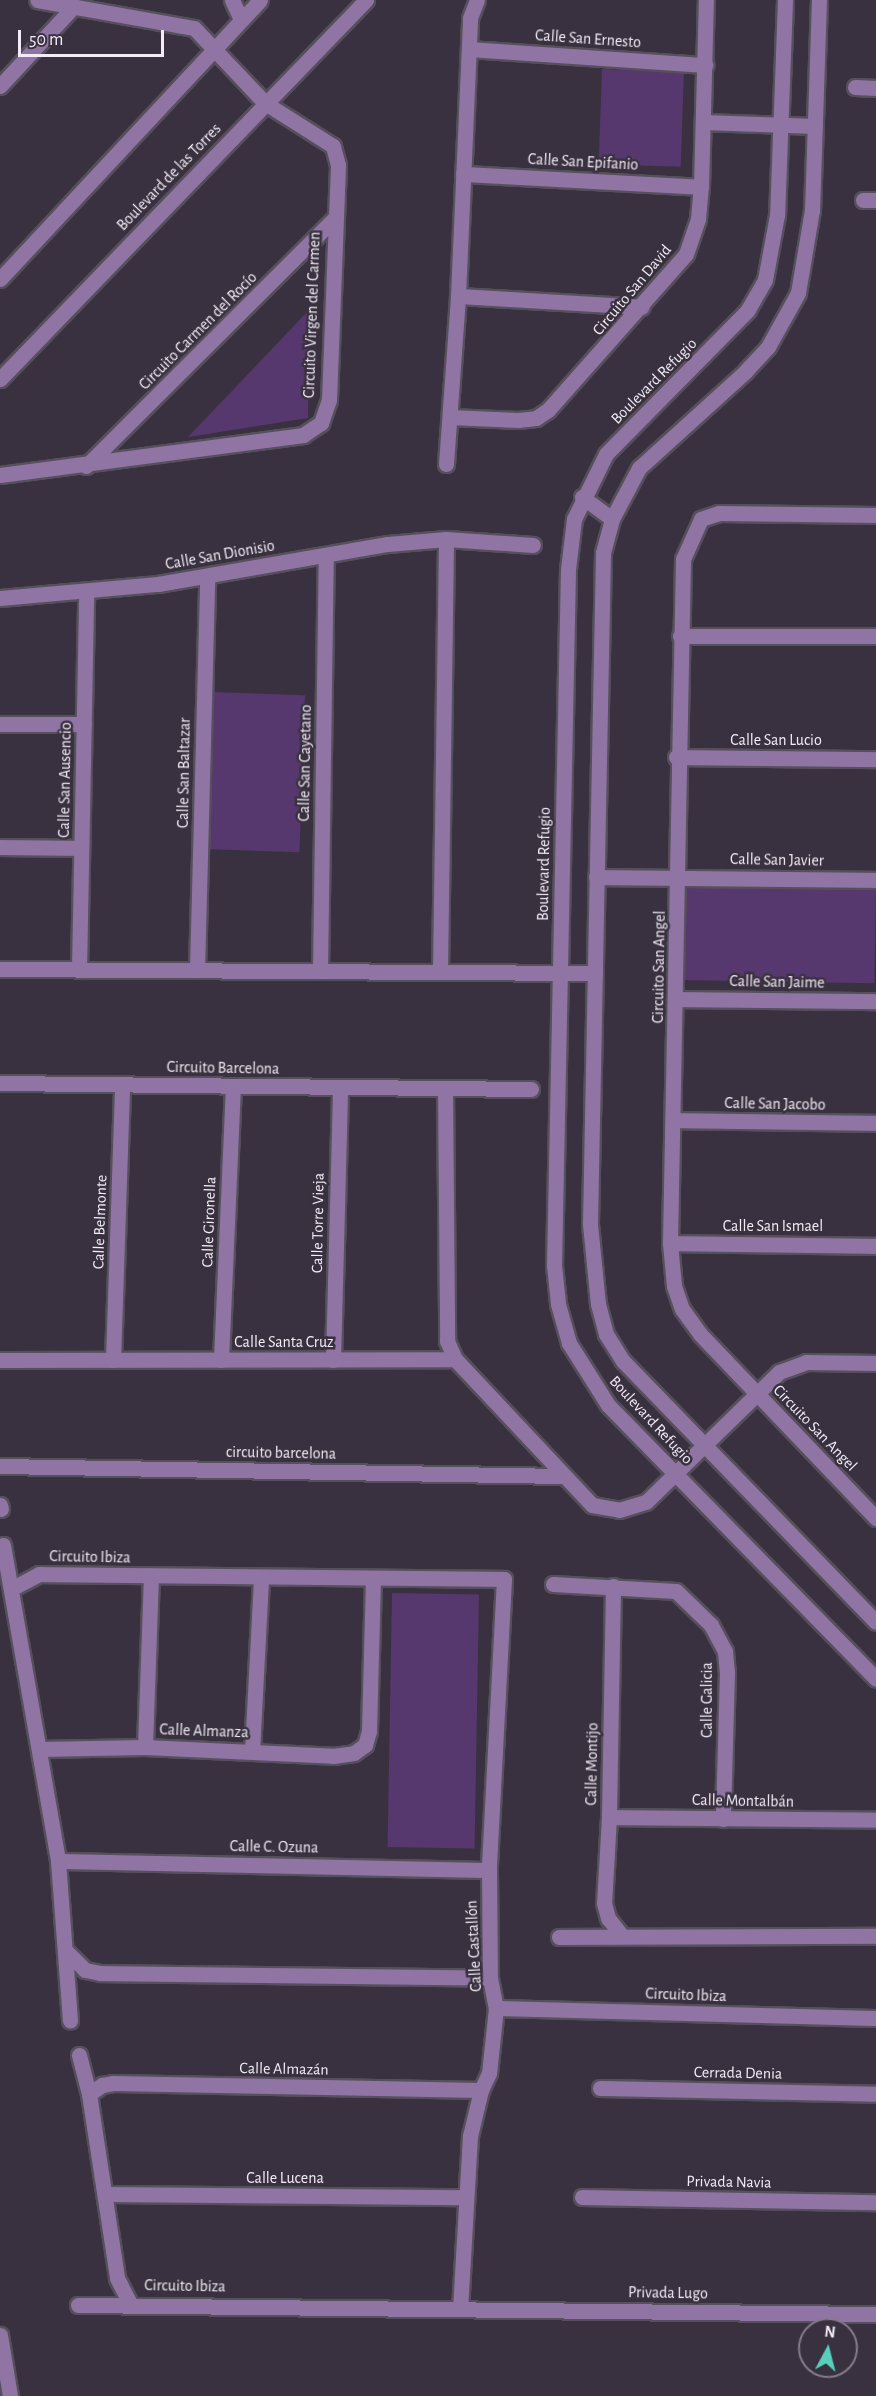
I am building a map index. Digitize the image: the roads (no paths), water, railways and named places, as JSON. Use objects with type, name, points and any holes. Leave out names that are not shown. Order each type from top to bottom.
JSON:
[{"type":"street","name":"Circuito Virgen del Carmen","points":[[0,475],[86,466],[303,435],[316,428],[326,415],[329,400],[333,220],[338,165],[333,146],[265,103],[211,48],[202,33],[185,25],[37,0]]},
{"type":"street","points":[[232,0],[241,19]]},
{"type":"street","points":[[0,279],[211,48],[260,0]]},
{"type":"street","name":"Boulevard de las Torres","points":[[0,379],[366,0]]},
{"type":"street","points":[[446,464],[458,296],[470,18],[477,0]]},
{"type":"street","name":"Circuito San David","points":[[450,417],[536,418],[558,402],[686,254],[694,237],[701,187],[706,0]]},
{"type":"street","name":"Boulevard Refugio","points":[[785,0],[777,214],[765,280],[748,310],[606,454],[582,497],[574,519],[568,569],[560,973],[552,1219],[558,1304],[569,1343],[585,1374],[608,1405],[876,1679]]},
{"type":"street","name":"Boulevard Refugio","points":[[819,0],[808,252],[788,316],[746,371],[639,468],[612,519],[600,587],[590,1224],[598,1305],[606,1334],[623,1361],[876,1622]]},
{"type":"street","points":[[0,86],[74,6]]},
{"type":"street","name":"Calle San Ernesto","points":[[469,49],[705,66]]},
{"type":"street","points":[[855,87],[876,88]]},
{"type":"street","points":[[704,122],[815,126]]},
{"type":"street","name":"Calle San Epifanio","points":[[463,174],[701,187]]},
{"type":"street","name":"Circuito Carmen del Rocío","points":[[86,466],[333,220]]},
{"type":"street","points":[[458,296],[642,307]]},
{"type":"street","points":[[582,497],[612,519]]},
{"type":"street","name":"Circuito San Angel","points":[[876,515],[719,513],[701,519],[683,559],[676,757],[677,999],[670,1243],[674,1286],[682,1309],[700,1334],[876,1518]]},
{"type":"street","points":[[440,972],[446,539]]},
{"type":"street","name":"Calle San Dionisio","points":[[0,598],[86,592],[207,577],[388,544],[446,539],[533,545]]},
{"type":"street","name":"Calle San Cayetano","points":[[320,971],[326,555]]},
{"type":"street","name":"Calle San Baltazar","points":[[197,970],[207,577]]},
{"type":"street","name":"Calle San Ausencio","points":[[79,970],[86,592]]},
{"type":"street","points":[[680,636],[876,636]]},
{"type":"street","points":[[0,724],[84,724]]},
{"type":"street","name":"Calle San Lucio","points":[[676,757],[876,759]]},
{"type":"street","points":[[0,847],[81,848]]},
{"type":"street","name":"Calle San Javier","points":[[596,877],[876,880]]},
{"type":"street","points":[[0,969],[595,973]]},
{"type":"street","name":"Calle San Jaime","points":[[677,999],[876,1001]]},
{"type":"street","name":"Circuito Barcelona","points":[[0,1083],[531,1089]]},
{"type":"street","name":"Calle Belmonte","points":[[113,1360],[122,1084]]},
{"type":"street","name":"Calle Gironella","points":[[221,1360],[233,1086]]},
{"type":"street","name":"Calle Torre Vieja","points":[[333,1360],[340,1087]]},
{"type":"street","points":[[445,1088],[447,1341],[454,1359],[562,1476],[592,1504],[619,1510],[646,1502],[705,1447],[756,1392],[793,1365],[822,1361],[876,1363]]},
{"type":"street","name":"Calle San Jacobo","points":[[673,1120],[876,1123]]},
{"type":"street","name":"Calle San Ismael","points":[[670,1243],[876,1246]]},
{"type":"street","name":"Calle Santa Cruz","points":[[113,1360],[454,1359]]},
{"type":"street","points":[[0,1360],[113,1360]]},
{"type":"street","name":"circuito barcelona","points":[[0,1466],[562,1476]]},
{"type":"street","points":[[3,1545],[58,1861],[67,1952],[70,2021]]},
{"type":"street","name":"Circuito Ibiza","points":[[11,1589],[39,1574],[261,1579],[504,1579]]},
{"type":"street","points":[[145,1747],[151,1576]]},
{"type":"street","points":[[252,1750],[261,1579]]},
{"type":"street","name":"Calle Castallón","points":[[460,2308],[470,2136],[481,2090],[489,2073],[496,2008],[490,1978],[489,1870],[504,1579]]},
{"type":"street","name":"Calle Almanza","points":[[39,1749],[145,1747],[252,1750],[333,1756],[354,1753],[365,1745],[369,1731],[373,1580]]},
{"type":"street","name":"Calle Galicia","points":[[553,1584],[612,1586],[676,1592],[718,1635],[727,1672],[723,1819]]},
{"type":"street","name":"Calle Montijo","points":[[612,1586],[609,1817],[604,1903],[608,1918],[622,1936]]},
{"type":"street","name":"Calle Montalbán","points":[[609,1817],[876,1821]]},
{"type":"street","name":"Calle C. Ozuna","points":[[58,1861],[489,1870]]},
{"type":"street","points":[[559,1937],[876,1936]]},
{"type":"street","points":[[67,1952],[85,1970],[100,1973],[490,1978]]},
{"type":"street","name":"Circuito Ibiza","points":[[496,2008],[876,2018]]},
{"type":"street","name":"Circuito Ibiza","points":[[79,2055],[89,2094],[117,2278],[130,2303],[460,2308]]},
{"type":"street","name":"Calle Almazán","points":[[89,2094],[102,2085],[113,2084],[481,2090]]},
{"type":"street","name":"Cerrada Denia","points":[[600,2088],[876,2094]]},
{"type":"street","name":"Calle Lucena","points":[[105,2194],[465,2197]]},
{"type":"street","name":"Privada Navia","points":[[582,2197],[876,2202]]},
{"type":"street","points":[[78,2305],[130,2303]]},
{"type":"street","name":"Privada Lugo","points":[[460,2308],[876,2314]]},
{"type":"street","points":[[0,2335],[3,2368],[10,2396]]}]
